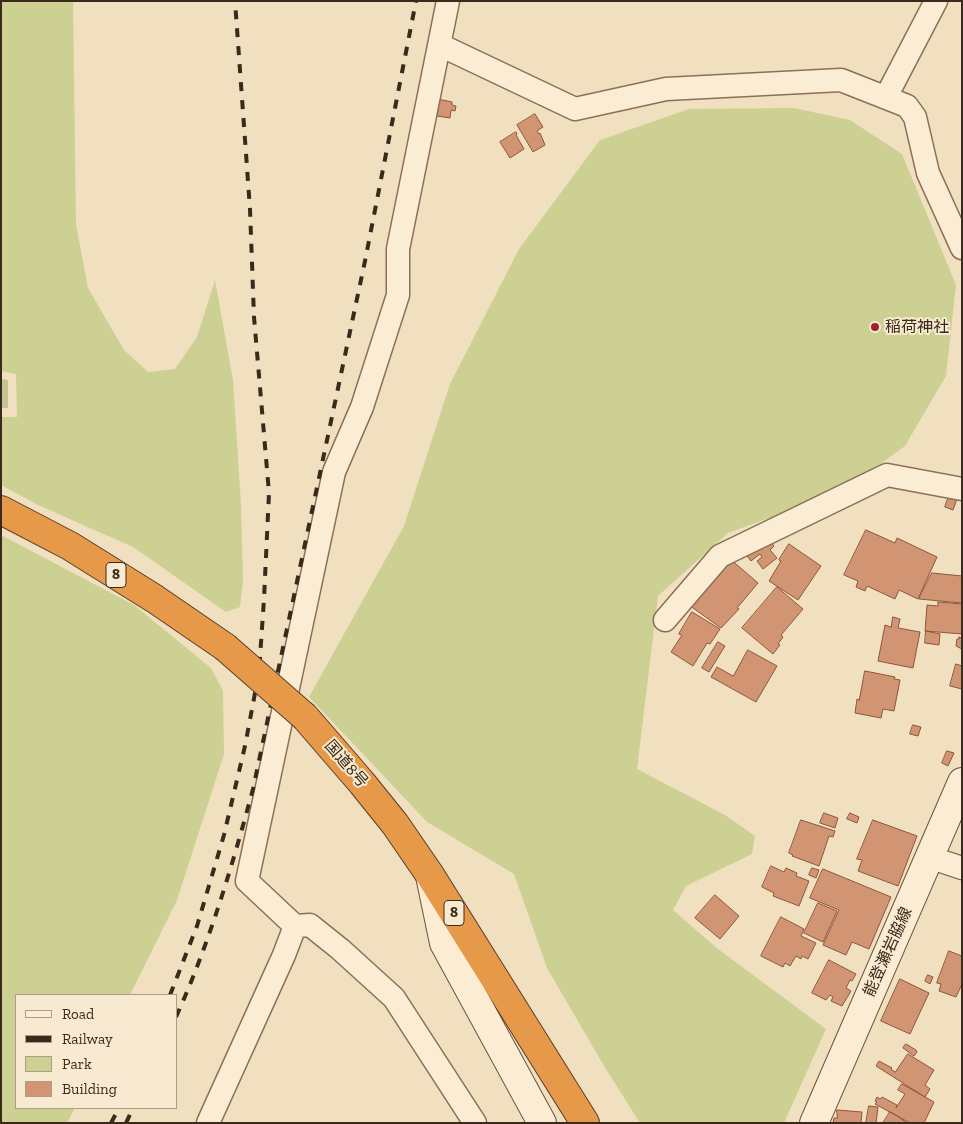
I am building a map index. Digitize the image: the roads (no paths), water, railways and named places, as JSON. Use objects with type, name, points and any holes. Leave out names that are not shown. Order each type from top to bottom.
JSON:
[{"type":"highway","name":"国道8号","points":[[1,510],[70,546],[155,599],[226,647],[305,717],[396,824],[585,1123]]},
{"type":"main road","name":"能登瀬岩脇線","points":[[814,1123],[962,782]]},
{"type":"main road","points":[[430,875],[444,943],[542,1123]]},
{"type":"street","points":[[448,1],[398,249],[398,295],[362,407],[334,472],[247,881],[295,926],[310,925],[340,948],[394,998],[475,1123]]},
{"type":"street","points":[[886,97],[936,1]]},
{"type":"street","points":[[440,45],[575,109],[666,88],[841,80],[886,97],[907,106],[914,117],[928,174],[962,248]]},
{"type":"street","points":[[665,620],[720,556],[887,475],[962,489]]},
{"type":"street","points":[[930,857],[962,868]]},
{"type":"street","points":[[208,1123],[284,955],[295,926]]},
{"type":"railway","points":[[170,994],[197,926],[224,835],[245,746],[259,672],[264,599],[269,493],[254,317],[250,209],[235,1]]},
{"type":"railway","points":[[178,1012],[199,962],[219,905],[253,789],[365,261],[416,1]]},
{"type":"railway","points":[[111,1123],[118,1109]]},
{"type":"railway","points":[[126,1123],[133,1109]]},
{"type":"place","name":"稲荷神社","points":[[875,327]]}]
